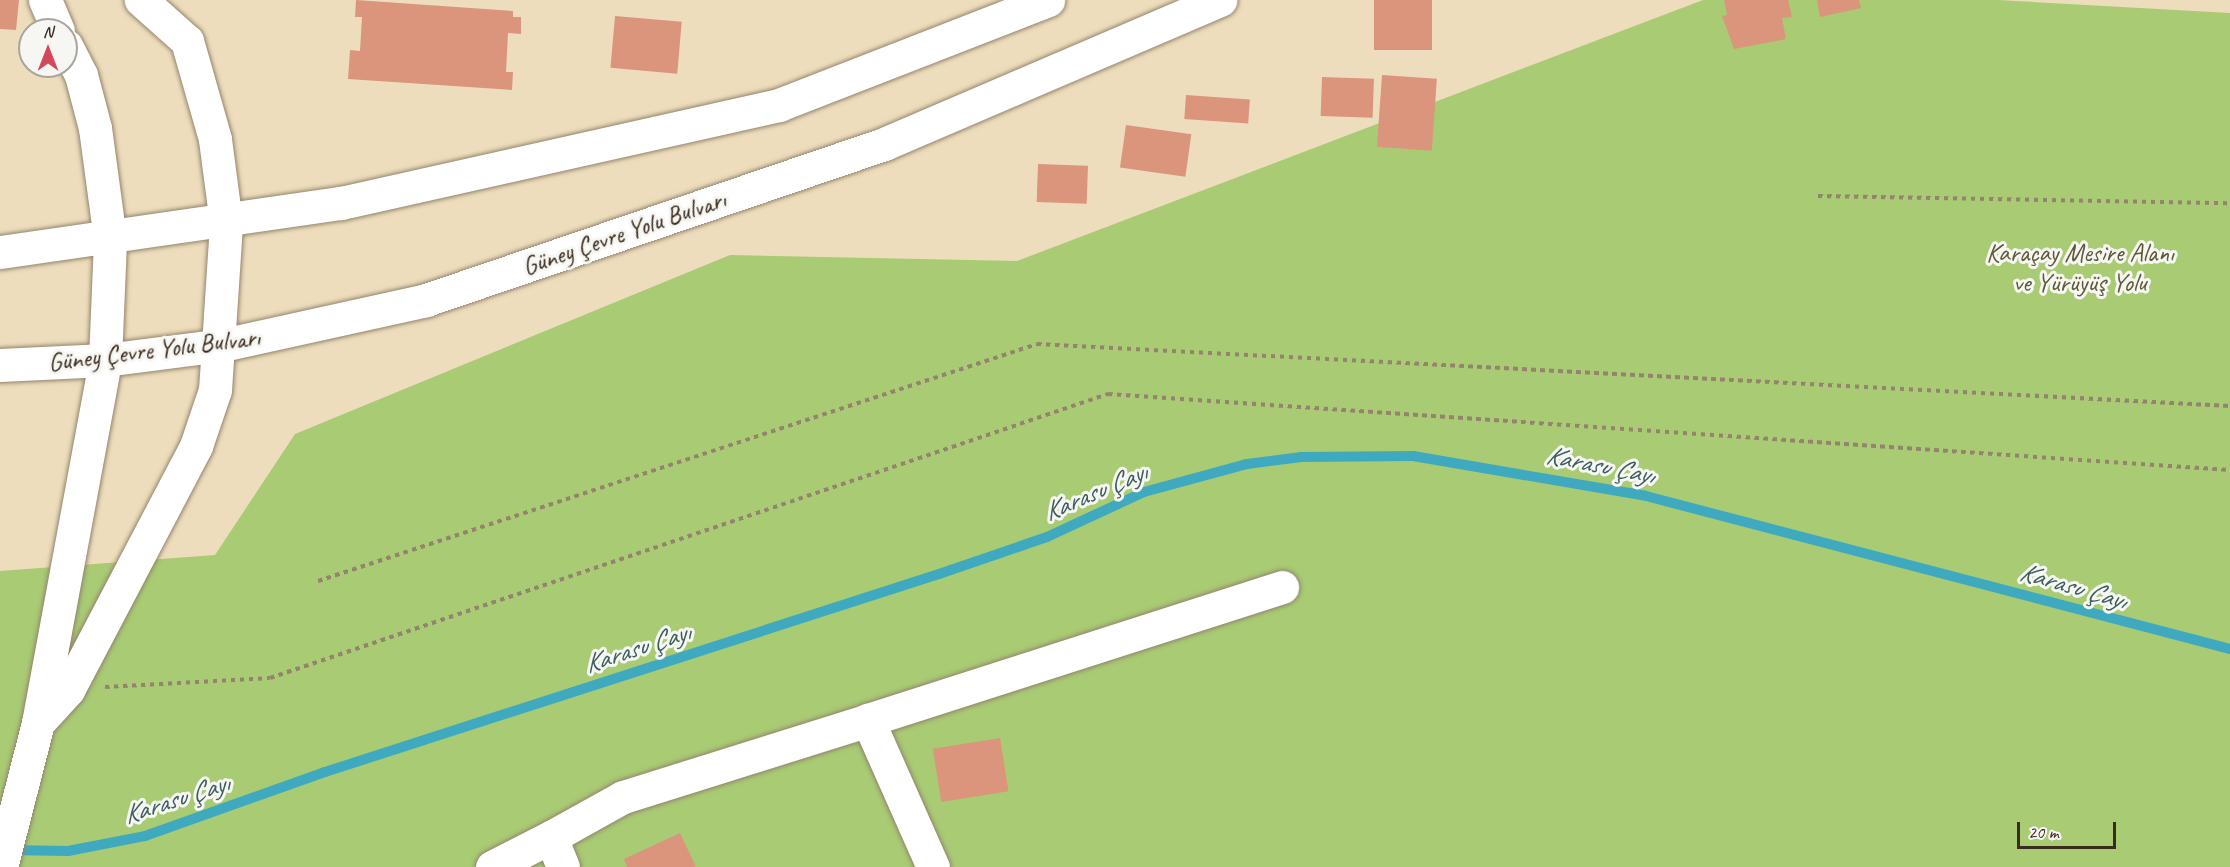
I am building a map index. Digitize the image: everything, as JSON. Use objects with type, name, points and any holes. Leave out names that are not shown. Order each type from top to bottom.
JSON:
[{"type":"main road","points":[[45,0],[53,18]]},
{"type":"main road","points":[[38,723],[68,690],[196,446],[215,390],[222,345],[225,223],[203,81],[187,41],[141,0]]},
{"type":"main road","points":[[0,252],[225,223],[341,203],[779,105],[1048,0]]},
{"type":"main road","name":"Güney Çevre Yolu Bulvarı","points":[[0,365],[105,360],[222,345],[426,300],[884,144],[1220,0]]},
{"type":"main road","points":[[1,867],[38,723],[105,360],[110,239],[95,128],[78,69]]},
{"type":"main road","points":[[492,867],[557,852],[623,797],[1282,587]]},
{"type":"main road","points":[[868,720],[933,867]]},
{"type":"path","points":[[1818,196],[2230,203]]},
{"type":"path","points":[[318,581],[1037,344],[2230,406]]},
{"type":"path","points":[[68,690],[270,678],[1108,394],[2230,470]]},
{"type":"green space","name":"Karaçay Mesire Alanı ve Yürüyüş Yolu","points":[[1703,0],[1998,0],[2230,13],[2230,867],[0,867],[0,571],[215,555],[295,434],[730,255],[1017,261]]},
{"type":"building","points":[[0,0],[19,0],[16,30],[0,29]]},
{"type":"building","points":[[356,0],[513,11],[513,17],[521,17],[521,34],[508,33],[506,72],[513,72],[512,90],[348,79],[350,50],[360,51],[362,17],[355,17]]},
{"type":"building","points":[[1374,0],[1432,0],[1432,50],[1374,50]]},
{"type":"building","points":[[1724,0],[1788,0],[1792,17],[1782,18],[1786,39],[1734,49],[1722,16],[1727,15]]},
{"type":"building","points":[[1817,0],[1859,0],[1861,8],[1820,17]]},
{"type":"building","points":[[615,16],[682,22],[677,74],[610,68]]},
{"type":"building","points":[[1382,75],[1437,79],[1432,151],[1377,147]]},
{"type":"building","points":[[1322,77],[1374,79],[1373,118],[1321,116]]},
{"type":"building","points":[[1186,95],[1250,99],[1248,123],[1184,119]]},
{"type":"building","points":[[1126,125],[1191,134],[1185,177],[1120,168]]},
{"type":"building","points":[[1038,164],[1088,166],[1087,204],[1037,202]]},
{"type":"building","points":[[1000,738],[1008,791],[941,802],[933,749]]},
{"type":"building","points":[[680,833],[696,867],[627,867],[624,859]]},
{"type":"waterway","name":"Karasu Çayı","points":[[8,850],[68,851],[145,836],[325,772],[1047,537],[1144,492],[1247,464],[1302,457],[1413,456],[1646,496],[2230,649]]}]
